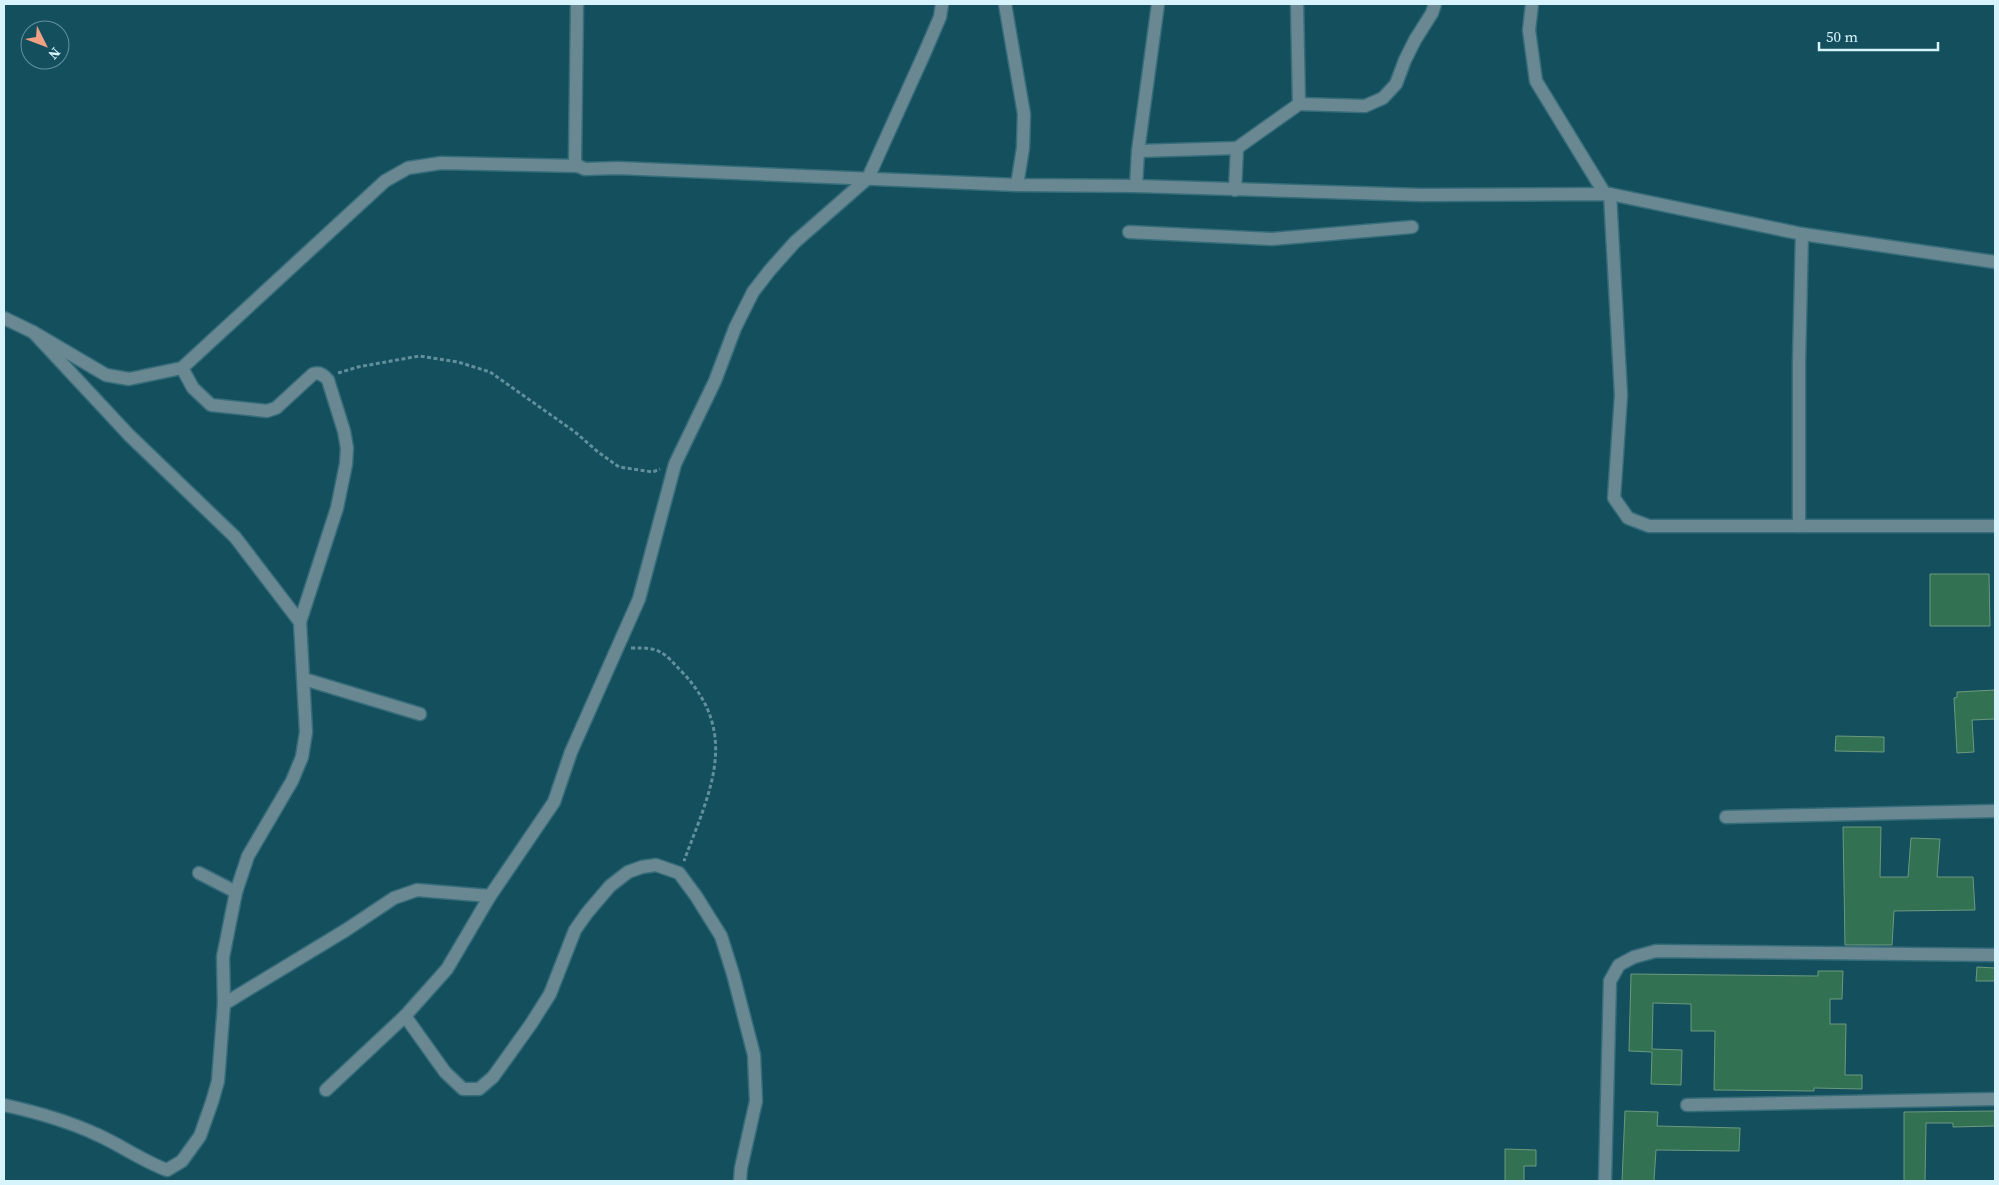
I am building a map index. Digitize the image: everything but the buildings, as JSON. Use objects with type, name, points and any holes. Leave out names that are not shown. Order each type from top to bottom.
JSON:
[{"type":"street","points":[[577,4],[575,161],[578,166]]},
{"type":"street","points":[[326,1090],[405,1016],[447,969],[490,896],[554,802],[572,752],[639,599],[675,464],[715,381],[735,328],[752,292],[795,242],[868,178],[929,43],[940,17],[942,4]]},
{"type":"street","points":[[1005,4],[1024,114],[1023,148],[1017,185]]},
{"type":"street","points":[[1136,186],[1138,151],[1158,4]]},
{"type":"street","points":[[1296,4],[1299,104]]},
{"type":"street","points":[[1138,151],[1236,148],[1299,104],[1365,106],[1383,98],[1396,84],[1405,60],[1432,13],[1435,4]]},
{"type":"street","points":[[1532,4],[1530,30],[1536,81],[1608,194],[1621,394],[1614,498],[1628,518],[1649,526],[1995,526]]},
{"type":"street","points":[[1235,190],[1236,148]]},
{"type":"street","points":[[4,318],[33,332],[106,375],[129,379],[182,368],[385,181],[408,168],[441,163],[578,166],[585,169],[618,168],[1017,185],[1136,186],[1421,195],[1608,194],[1802,234],[1995,262]]},
{"type":"street","points":[[1129,232],[1272,239],[1412,227]]},
{"type":"street","points":[[1799,526],[1799,362],[1802,234]]},
{"type":"street","points":[[33,332],[129,435],[235,537],[300,622]]},
{"type":"street","points":[[167,1170],[182,1161],[200,1136],[212,1102],[218,1081],[224,1004],[223,957],[236,892],[248,856],[292,781],[302,757],[306,732],[300,622],[338,508],[347,448],[330,384],[325,376],[313,374],[276,408],[267,411],[212,405],[193,388],[182,368]]},
{"type":"street","points":[[304,679],[420,714]]},
{"type":"street","points":[[1726,817],[1995,811]]},
{"type":"street","points":[[405,1016],[429,1047],[445,1072],[463,1089],[479,1089],[493,1077],[531,1024],[550,994],[575,930],[610,886],[628,872],[642,867],[656,865],[679,873],[696,896],[720,936],[733,974],[754,1055],[756,1101],[741,1168],[740,1181]]},
{"type":"street","points":[[199,873],[236,892]]},
{"type":"street","points":[[224,1004],[346,930],[394,898],[417,890],[490,896]]},
{"type":"street","points":[[1605,1181],[1610,981],[1619,965],[1634,957],[1656,951],[1995,955]]},
{"type":"street","points":[[1687,1105],[1995,1098]]},
{"type":"street","points":[[4,1105],[46,1114],[97,1134],[152,1164],[167,1170],[174,1181]]},
{"type":"path","points":[[325,376],[358,367],[419,356],[458,362],[490,372],[576,432],[598,452],[619,467],[653,472],[675,464]]},
{"type":"path","points":[[618,648],[649,648],[659,650],[695,686],[705,701],[713,722],[716,752],[713,778],[679,873]]}]
